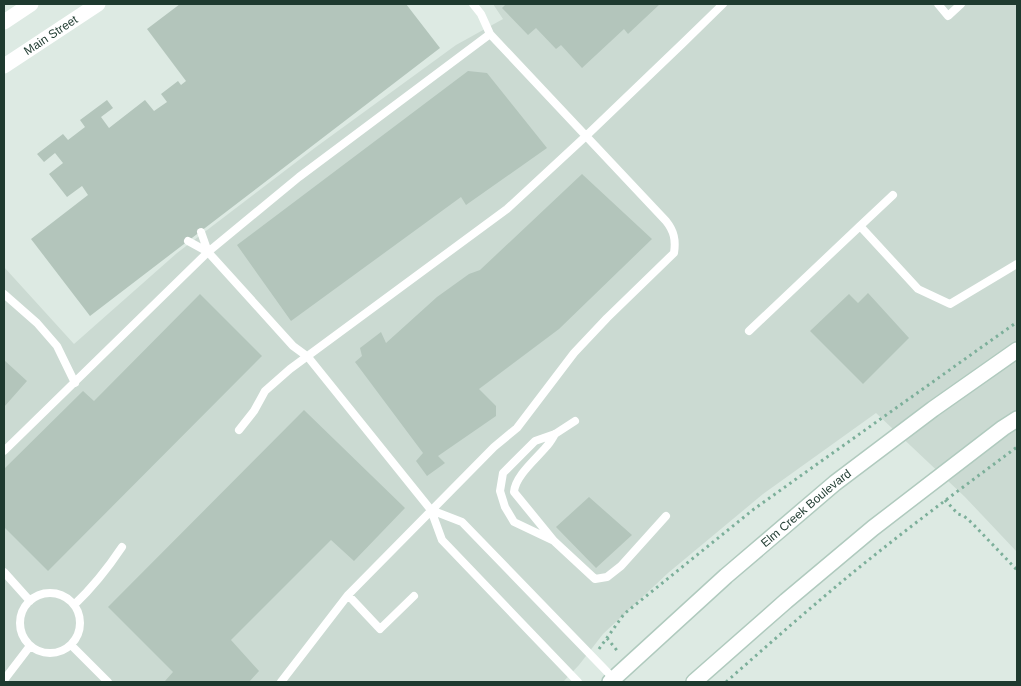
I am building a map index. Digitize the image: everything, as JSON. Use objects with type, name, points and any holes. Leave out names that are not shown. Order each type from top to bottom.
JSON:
[{"type":"main road","points":[[4,22],[31,4]]},
{"type":"main road","name":"Main Street","points":[[4,66],[98,4]]},
{"type":"main road","name":"Elm Creek Boulevard","points":[[614,681],[726,576],[835,483],[933,409],[1017,350]]},
{"type":"main road","points":[[694,682],[873,528],[1017,418]]},
{"type":"lane","points":[[281,682],[348,596],[494,447],[517,428],[574,353],[674,253],[674,235],[666,221],[490,34],[481,14],[473,4]]},
{"type":"lane","points":[[239,430],[254,411],[265,391],[290,369],[507,209],[723,4]]},
{"type":"lane","points":[[938,4],[948,16],[961,4]]},
{"type":"lane","points":[[4,450],[208,252],[299,177],[490,34]]},
{"type":"lane","points":[[749,331],[893,194]]},
{"type":"lane","points":[[860,226],[918,289],[950,304],[1017,264]]},
{"type":"lane","points":[[201,232],[208,252]]},
{"type":"lane","points":[[188,241],[208,252],[293,346],[308,357],[431,510],[442,540],[578,682]]},
{"type":"lane","points":[[4,294],[37,323],[57,346],[75,383]]},
{"type":"lane","points":[[554,541],[514,522],[505,507],[500,491],[503,473],[535,441],[555,434],[575,421]]},
{"type":"lane","points":[[555,434],[548,446],[514,485],[514,492],[554,541],[595,579],[607,577],[621,566],[666,516]]},
{"type":"lane","points":[[431,510],[462,522],[614,681]]},
{"type":"lane","points":[[74,606],[102,575],[122,547]]},
{"type":"lane","points":[[4,572],[30,600]]},
{"type":"lane","points":[[45,593],[54,593],[62,595],[74,606],[79,617],[80,627],[71,645],[64,650],[56,653],[38,651],[24,639],[20,629],[20,618],[23,609],[30,600],[45,593]]},
{"type":"lane","points":[[348,596],[380,629],[414,596]]},
{"type":"lane","points":[[71,645],[108,682]]},
{"type":"lane","points":[[4,680],[30,646]]},
{"type":"path","points":[[593,657],[624,614],[754,509],[1017,322]]},
{"type":"path","points":[[726,682],[849,576],[945,500],[1017,447]]},
{"type":"path","points":[[945,500],[958,514],[964,516],[972,523],[1017,570]]},
{"type":"shaded area","points":[[493,4],[1017,4],[1017,552],[965,497],[876,413],[763,494],[668,573],[603,634],[563,682],[4,682],[4,267],[74,344],[177,253],[316,147],[456,45],[503,19]]},
{"type":"building","points":[[180,4],[406,4],[440,48],[90,316],[31,239],[88,195],[82,186],[67,197],[49,174],[63,163],[55,153],[44,162],[37,154],[63,134],[68,140],[85,127],[80,120],[107,100],[113,108],[101,117],[109,128],[145,100],[154,111],[167,102],[161,94],[178,81],[181,85],[186,81],[147,29]]},
{"type":"building","points":[[506,4],[660,4],[628,34],[624,29],[582,68],[561,45],[556,49],[536,28],[528,35],[502,8]]},
{"type":"building","points":[[468,71],[487,73],[547,148],[466,205],[461,197],[291,321],[237,245]]},
{"type":"building","points":[[582,174],[652,239],[559,329],[479,389],[496,406],[496,416],[438,456],[445,463],[427,476],[416,461],[423,453],[355,362],[362,356],[360,348],[381,332],[386,343],[437,297],[469,274],[480,270]]},
{"type":"building","points":[[868,293],[909,338],[863,384],[810,331],[849,294],[858,303]]},
{"type":"building","points":[[200,294],[262,356],[48,571],[4,527],[4,469],[83,391],[94,401]]},
{"type":"building","points":[[4,360],[27,381],[4,407]]},
{"type":"building","points":[[304,410],[405,508],[354,561],[331,540],[231,640],[259,671],[249,682],[166,682],[173,672],[108,607]]},
{"type":"building","points":[[589,497],[632,535],[596,568],[556,527]]}]
